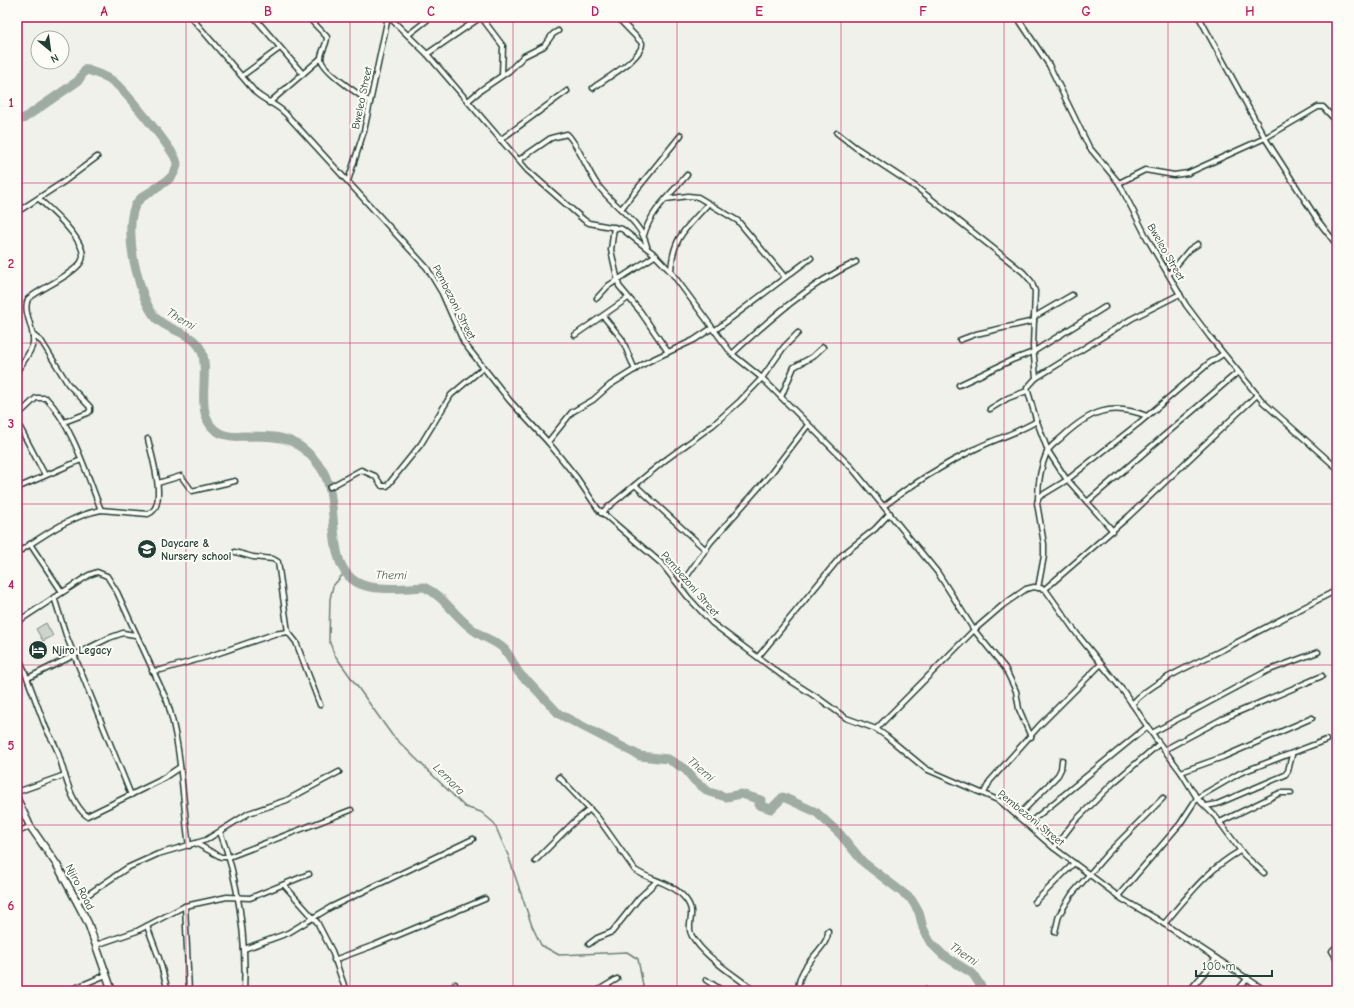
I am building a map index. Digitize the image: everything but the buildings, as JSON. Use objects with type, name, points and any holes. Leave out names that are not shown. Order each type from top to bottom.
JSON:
[{"type":"street","points":[[254,17],[303,74]]},
{"type":"street","points":[[308,17],[327,37],[321,58],[322,63],[329,71],[370,102]]},
{"type":"street","points":[[388,17],[427,54],[500,140],[538,181],[581,218],[589,223],[622,229],[656,255],[671,272],[732,354],[762,378],[838,453],[890,513],[938,573],[974,630],[1005,668],[1012,679],[1019,709],[1031,737]]},
{"type":"street","name":"Bweleo Street","points":[[348,181],[358,154],[388,17]]},
{"type":"street","points":[[408,35],[431,17]]},
{"type":"street","points":[[427,54],[481,17],[504,46],[502,75]]},
{"type":"street","points":[[593,88],[620,69],[639,53],[642,47],[642,42],[617,17]]},
{"type":"street","name":"Bweleo Street","points":[[1017,17],[1049,65],[1089,147],[1119,183],[1147,238],[1186,305],[1223,354],[1257,395],[1275,414],[1337,468]]},
{"type":"street","points":[[1199,17],[1265,138],[1319,222],[1337,245]]},
{"type":"street","name":"Pembezoni Street","points":[[193,18],[256,93],[269,103],[277,106],[285,113],[427,268],[442,293],[464,343],[483,368],[548,442],[577,478],[602,513],[662,564],[712,623],[846,718],[876,729],[926,769],[939,776],[951,778],[1000,801],[1054,848],[1118,896],[1164,924],[1266,991]]},
{"type":"street","points":[[468,102],[524,56],[544,46],[553,34],[558,31]]},
{"type":"street","points":[[242,76],[280,48]]},
{"type":"street","points":[[269,103],[321,58]]},
{"type":"street","points":[[500,140],[567,91]]},
{"type":"street","points":[[1119,183],[1145,170],[1174,175],[1188,173],[1265,138],[1318,106],[1323,107],[1337,122]]},
{"type":"street","points":[[838,133],[855,147],[916,188],[1023,272],[1034,287],[1034,352],[1036,378]]},
{"type":"street","points":[[519,160],[551,138],[567,134],[598,186],[644,235],[647,247]]},
{"type":"street","points":[[621,209],[681,135]]},
{"type":"street","points":[[17,212],[39,199],[96,157]]},
{"type":"street","points":[[644,235],[651,218],[687,175]]},
{"type":"street","points":[[666,199],[688,196],[698,198],[738,221],[784,276]]},
{"type":"street","points":[[17,371],[33,345],[33,336],[26,309],[28,299],[72,271],[81,263],[82,259],[78,244],[71,229],[39,199]]},
{"type":"street","points":[[671,272],[674,248],[681,234],[708,204]]},
{"type":"street","points":[[614,227],[611,250],[619,286],[640,311],[668,352]]},
{"type":"street","points":[[1169,274],[1189,250],[1198,244]]},
{"type":"street","points":[[597,298],[603,290],[656,255]]},
{"type":"street","points":[[548,442],[574,410],[593,400],[610,385],[635,370],[713,330],[784,276],[811,258]]},
{"type":"street","points":[[732,354],[787,305],[822,280],[856,262]]},
{"type":"street","points":[[1113,531],[1067,480],[1048,451],[1027,391],[1030,383],[1036,378],[1131,319],[1180,294]]},
{"type":"street","points":[[960,340],[1034,319],[1072,296]]},
{"type":"street","points":[[575,335],[628,298]]},
{"type":"street","points":[[959,385],[1012,360],[1034,352],[1105,307]]},
{"type":"street","points":[[603,316],[622,338],[635,370]]},
{"type":"street","points":[[602,513],[635,485],[713,425],[762,378],[769,366],[798,333]]},
{"type":"street","points":[[33,336],[42,342],[68,384],[90,407],[88,413],[64,422]]},
{"type":"street","points":[[782,397],[794,367],[812,357],[823,347]]},
{"type":"street","points":[[1038,500],[1039,497],[1054,486],[1067,480],[1148,416],[1208,364],[1223,354]]},
{"type":"street","points":[[330,487],[361,470],[375,476],[382,486],[387,486],[421,444],[451,395],[483,368]]},
{"type":"street","points":[[1087,502],[1238,372]]},
{"type":"street","points":[[990,409],[1008,398],[1027,391]]},
{"type":"street","points":[[1045,589],[1113,531],[1257,395]]},
{"type":"street","points":[[17,416],[36,398],[46,398],[64,422],[101,510]]},
{"type":"street","points":[[1038,588],[1044,556],[1044,544],[1038,500],[1038,484],[1048,451],[1085,418],[1097,412],[1122,409],[1131,410],[1148,416]]},
{"type":"street","points":[[884,506],[908,488],[953,460],[1037,421]]},
{"type":"street","points":[[17,422],[45,474]]},
{"type":"street","points":[[680,586],[710,544],[769,476],[808,425]]},
{"type":"street","points":[[17,553],[54,528],[79,517],[101,510],[148,514],[153,512],[156,508],[158,497],[158,483],[148,439]]},
{"type":"street","points":[[17,488],[45,474],[81,460]]},
{"type":"street","points":[[158,483],[181,476],[192,491],[235,481]]},
{"type":"street","points":[[635,485],[706,550]]},
{"type":"street","points":[[758,657],[842,555],[875,529],[890,513]]},
{"type":"street","points":[[30,544],[62,592]]},
{"type":"street","points":[[235,552],[253,557],[273,559],[278,562],[288,632],[296,642],[320,705]]},
{"type":"street","points":[[17,622],[93,572],[102,572],[107,576],[117,592],[135,635],[167,701],[171,715],[180,767],[189,846]]},
{"type":"street","points":[[876,729],[974,630],[1003,605],[1026,589],[1045,589],[1132,704],[1159,744],[1181,772],[1197,798],[1220,822],[1240,851],[1264,872]]},
{"type":"street","points":[[1132,704],[1147,690],[1196,662],[1296,613],[1337,590]]},
{"type":"street","points":[[54,597],[74,654],[131,795]]},
{"type":"street","points":[[152,670],[161,670],[210,656],[278,632],[288,632]]},
{"type":"street","points":[[28,678],[74,654],[117,635],[129,633],[135,635]]},
{"type":"street","points":[[1152,733],[1267,671],[1318,652]]},
{"type":"street","points":[[17,654],[28,678],[47,730],[57,749],[65,775],[81,811],[87,816],[131,795],[180,767]]},
{"type":"street","points":[[984,793],[990,781],[1031,737],[1049,715],[1101,664]]},
{"type":"street","points":[[1164,750],[1222,719],[1322,676]]},
{"type":"street","points":[[1181,772],[1222,757],[1312,718]]},
{"type":"street","points":[[1028,824],[1148,726]]},
{"type":"street","points":[[1118,896],[1172,834],[1197,798],[1240,773],[1326,740]]},
{"type":"street","points":[[1054,848],[1074,822],[1113,783],[1159,744]]},
{"type":"street","points":[[1206,806],[1217,804],[1285,775],[1288,771],[1292,754]]},
{"type":"street","points":[[1018,816],[1058,775],[1061,769],[1062,760]]},
{"type":"street","points":[[78,902],[127,868],[158,854],[197,844],[220,832],[250,813],[286,800],[339,772]]},
{"type":"street","points":[[17,792],[65,775]]},
{"type":"street","points":[[559,777],[590,809],[630,864],[642,875],[675,889],[683,896],[692,910],[690,928],[696,940],[716,961],[754,991]]},
{"type":"street","points":[[1220,822],[1280,793],[1291,793]]},
{"type":"street","points":[[1055,932],[1056,924],[1063,906],[1088,874],[1163,798]]},
{"type":"street","name":"Njiro Road","points":[[17,799],[30,826],[57,865],[78,902],[112,991]]},
{"type":"street","points":[[535,861],[574,822],[590,809]]},
{"type":"street","points":[[197,844],[221,858],[229,857],[351,810]]},
{"type":"street","points":[[17,833],[30,826]]},
{"type":"street","points":[[220,832],[229,857],[236,885],[244,949],[244,991]]},
{"type":"street","points":[[244,949],[288,933],[332,907],[473,839]]},
{"type":"street","points":[[1164,924],[1217,865],[1240,851]]},
{"type":"street","points":[[1035,902],[1074,863]]},
{"type":"street","points":[[96,946],[147,926],[185,906],[222,898],[250,898],[309,874]]},
{"type":"street","points":[[589,944],[597,938],[612,932],[639,898],[657,881]]},
{"type":"street","points":[[284,885],[314,918],[320,928],[346,991]]},
{"type":"street","points":[[334,960],[486,899]]},
{"type":"street","points":[[185,906],[189,991]]},
{"type":"street","points":[[147,926],[159,958],[168,991]]},
{"type":"street","points":[[798,991],[801,974],[826,940],[828,931]]},
{"type":"street","points":[[1337,946],[1332,950],[1337,960]]},
{"type":"street","points":[[1189,991],[1216,958]]},
{"type":"street","points":[[68,991],[106,975]]},
{"type":"street","points":[[1237,991],[1248,978]]},
{"type":"street","points":[[597,991],[616,979]]},
{"type":"street","points":[[706,980],[723,991]]},
{"type":"street","points":[[455,984],[455,991]]},
{"type":"street","points":[[739,991],[746,984]]},
{"type":"street","points":[[17,987],[19,991]]},
{"type":"shaded area","points":[[46,623],[53,636],[43,641],[36,629]]},
{"type":"waterway","name":"Themi","points":[[17,117],[23,119],[78,81],[86,69],[104,76],[114,82],[137,107],[166,144],[177,161],[176,170],[170,179],[140,199],[136,205],[131,221],[133,259],[149,308],[162,323],[193,340],[202,352],[204,361],[205,414],[209,423],[215,430],[229,436],[268,436],[288,440],[313,457],[321,468],[328,482],[338,554],[343,569],[354,580],[370,587],[377,588],[390,589],[424,587],[432,591],[471,628],[504,649],[520,674],[559,714],[640,756],[668,759],[685,769],[695,781],[709,792],[726,797],[741,794],[761,800],[759,805],[771,809],[783,797],[816,812],[840,834],[863,862],[911,899],[919,912],[923,928],[930,942],[943,955],[973,974],[984,991]]},
{"type":"waterway","name":"Lemara","points":[[345,572],[333,586],[330,599],[329,640],[334,654],[392,735],[465,807],[481,812],[494,823],[508,855],[532,926],[541,945],[559,955],[627,952],[638,959],[644,991]]},
{"type":"place","name":"Daycare & Nursery school","points":[[147,549]]},
{"type":"place","name":"Njiro Legacy","points":[[38,650]]}]
